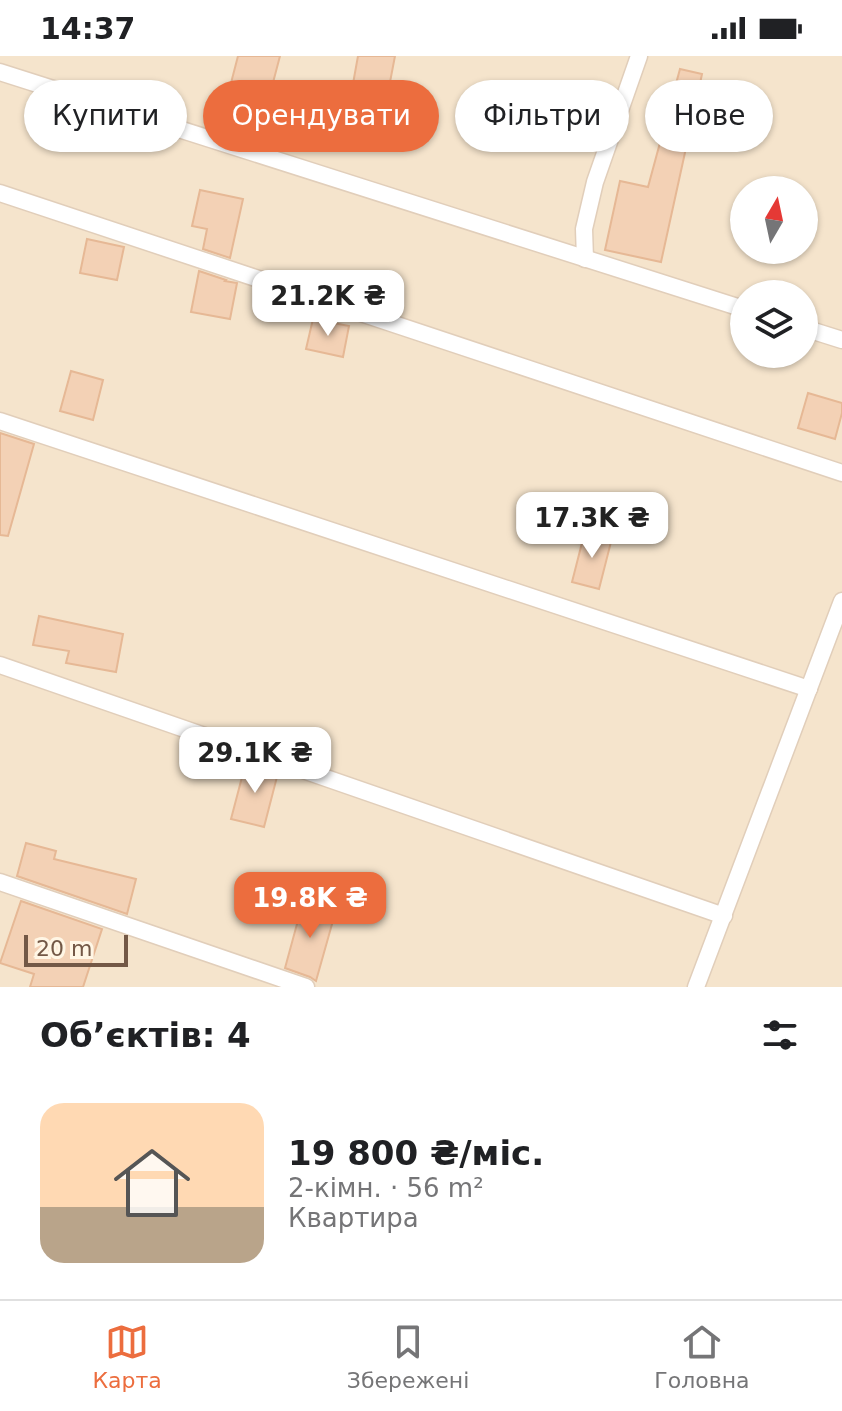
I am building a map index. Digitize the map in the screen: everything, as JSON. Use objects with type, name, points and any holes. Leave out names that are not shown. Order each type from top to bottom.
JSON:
[{"type":"lane","points":[[585,259],[584,229],[595,182],[639,56]]},
{"type":"lane","points":[[0,72],[730,305]]},
{"type":"lane","points":[[0,193],[842,473]]},
{"type":"lane","points":[[818,332],[842,340]]},
{"type":"lane","points":[[0,421],[809,689]]},
{"type":"lane","points":[[696,987],[842,601]]},
{"type":"lane","points":[[0,665],[724,916]]},
{"type":"lane","points":[[0,882],[306,987]]},
{"type":"shaded area","points":[[0,56],[842,56],[842,987],[0,987]]},
{"type":"building","points":[[238,56],[280,56],[274,80],[232,80]]},
{"type":"building","points":[[358,56],[395,56],[390,80],[354,80]]},
{"type":"building","points":[[680,69],[702,74],[701,80],[677,80]]},
{"type":"building","points":[[657,152],[685,152],[661,262],[605,250],[620,181],[648,187]]},
{"type":"building","points":[[200,190],[243,199],[230,258],[203,249],[207,229],[192,226]]},
{"type":"building","points":[[87,239],[124,247],[117,280],[80,273]]},
{"type":"building","points":[[199,271],[237,283],[230,319],[191,312]]},
{"type":"building","points":[[313,319],[349,326],[343,357],[306,349]]},
{"type":"building","points":[[71,371],[103,380],[93,420],[60,411]]},
{"type":"building","points":[[808,393],[842,403],[835,439],[798,428]]},
{"type":"building","points":[[0,433],[34,444],[8,536],[0,535]]},
{"type":"building","points":[[585,531],[612,538],[599,589],[572,582]]},
{"type":"building","points":[[39,616],[123,634],[116,672],[66,663],[69,651],[33,645]]},
{"type":"building","points":[[246,762],[278,773],[264,827],[231,819]]},
{"type":"building","points":[[26,843],[56,851],[54,859],[136,879],[127,914],[17,876]]},
{"type":"building","points":[[21,901],[102,929],[83,987],[30,987],[34,974],[0,963]]},
{"type":"building","points":[[303,902],[336,910],[316,981],[285,968]]}]
